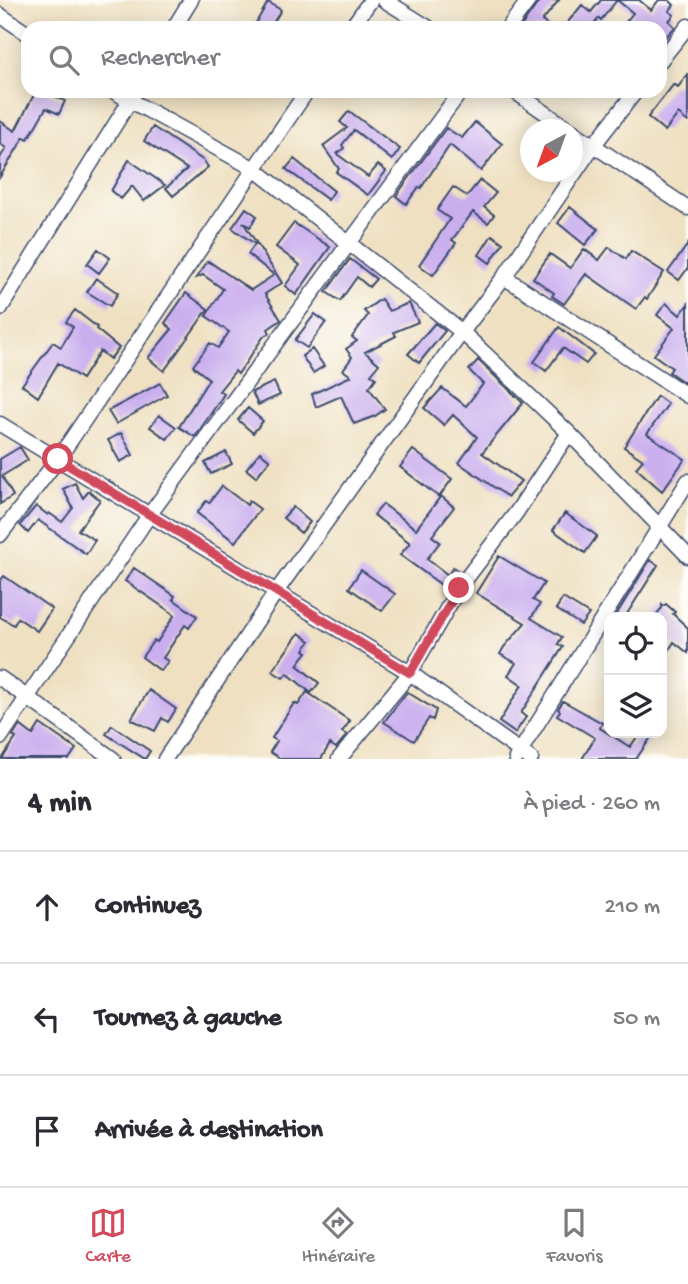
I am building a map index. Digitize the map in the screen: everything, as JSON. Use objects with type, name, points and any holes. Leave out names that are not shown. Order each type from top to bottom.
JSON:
[{"type":"street","points":[[178,21],[191,0]]},
{"type":"street","points":[[356,21],[371,0]]},
{"type":"street","points":[[384,0],[418,21]]},
{"type":"street","points":[[513,21],[528,0]]},
{"type":"street","points":[[0,15],[21,29]]},
{"type":"street","points":[[667,52],[688,26]]},
{"type":"street","points":[[0,309],[132,98]]},
{"type":"street","points":[[136,98],[253,168],[462,332],[569,433],[688,556]]},
{"type":"street","points":[[0,535],[58,459],[302,98]]},
{"type":"street","points":[[0,738],[149,513],[456,98]]},
{"type":"street","points":[[524,98],[555,119]]},
{"type":"street","points":[[165,759],[276,592],[504,277],[593,146],[631,98]]},
{"type":"street","points":[[583,139],[688,208]]},
{"type":"street","points":[[504,277],[688,396]]},
{"type":"street","points":[[0,424],[410,673],[522,757],[688,481]]},
{"type":"street","points":[[339,759],[410,673],[459,588],[516,513],[569,433]]},
{"type":"street","points":[[0,678],[114,759]]},
{"type":"building","points":[[540,0],[559,0],[542,21],[525,21]]},
{"type":"building","points":[[601,0],[617,0],[601,20],[569,21],[582,5],[591,12]]},
{"type":"building","points":[[617,0],[639,0],[651,10],[659,0],[669,0],[674,5],[669,11],[674,15],[669,21],[675,27],[667,36],[667,21],[627,21],[633,13]]},
{"type":"building","points":[[268,2],[281,10],[274,21],[257,21]]},
{"type":"building","points":[[688,74],[688,122],[678,114],[665,131],[648,117],[663,98],[667,98],[667,93],[674,84],[678,87]]},
{"type":"building","points":[[32,98],[59,98],[65,101],[59,114],[46,108],[28,139],[24,137],[0,177],[0,158],[6,148],[0,144],[0,121],[15,131]]},
{"type":"building","points":[[349,111],[400,149],[392,160],[354,130],[342,145],[344,148],[337,154],[368,177],[378,165],[386,171],[368,195],[336,172],[339,169],[323,146],[347,128],[340,122]]},
{"type":"building","points":[[475,122],[502,144],[481,171],[450,145],[421,188],[419,187],[406,204],[396,196],[446,128],[462,138]]},
{"type":"building","points":[[153,127],[204,161],[208,167],[173,196],[166,188],[187,169],[144,141]]},
{"type":"building","points":[[294,159],[334,191],[328,200],[286,169]]},
{"type":"building","points":[[129,160],[165,185],[144,201],[132,186],[121,199],[111,191]]},
{"type":"building","points":[[480,180],[496,193],[484,207],[494,215],[488,223],[473,212],[452,240],[456,243],[433,275],[419,265],[450,219],[437,210],[453,187],[467,196]]},
{"type":"building","points":[[570,207],[598,229],[585,245],[558,223]]},
{"type":"building","points":[[246,208],[257,216],[250,227],[243,222],[282,283],[265,294],[281,320],[268,329],[270,333],[264,336],[238,374],[235,371],[219,391],[224,394],[195,437],[179,427],[209,379],[193,366],[210,343],[218,348],[229,332],[206,316],[223,289],[203,275],[196,278],[208,261],[251,290],[274,275],[248,254],[255,244],[232,228]]},
{"type":"building","points":[[294,223],[330,247],[296,295],[285,286],[300,265],[276,247]]},
{"type":"building","points":[[492,235],[503,243],[490,263],[479,255]]},
{"type":"building","points":[[688,244],[688,268],[679,280],[668,272]]},
{"type":"building","points":[[609,247],[626,259],[631,251],[664,272],[647,299],[645,297],[636,309],[586,274],[564,304],[533,278],[550,254],[570,268],[584,249],[599,260]]},
{"type":"building","points":[[98,249],[110,258],[99,273],[87,264]]},
{"type":"building","points":[[350,259],[376,279],[369,287],[357,277],[340,301],[326,292]]},
{"type":"building","points":[[96,278],[118,293],[110,306],[87,292]]},
{"type":"building","points":[[186,293],[208,309],[164,371],[148,358],[172,329],[165,323]]},
{"type":"building","points":[[381,299],[389,311],[409,303],[418,322],[394,332],[396,336],[365,352],[379,364],[371,374],[376,378],[369,388],[385,409],[354,424],[341,396],[316,407],[312,394],[351,376],[343,370],[352,357],[346,349],[357,341],[352,337],[368,315],[364,311]]},
{"type":"building","points":[[666,303],[680,315],[688,304],[688,378],[685,383],[669,372],[672,368],[654,355],[674,328],[657,315]]},
{"type":"building","points":[[75,310],[119,348],[110,359],[100,351],[82,379],[58,363],[38,397],[22,385],[53,342],[61,347],[73,327],[66,322]]},
{"type":"building","points":[[315,314],[326,322],[307,348],[295,340]]},
{"type":"building","points":[[435,323],[445,331],[419,363],[408,354]]},
{"type":"building","points":[[559,327],[594,354],[586,364],[563,348],[546,371],[534,362]]},
{"type":"building","points":[[312,349],[324,366],[313,373],[302,356]]},
{"type":"building","points":[[478,360],[523,403],[482,453],[521,481],[508,497],[459,463],[477,437],[453,415],[444,425],[424,408],[442,388],[466,406],[483,384],[469,370]]},
{"type":"building","points":[[274,382],[280,395],[258,405],[252,392]]},
{"type":"building","points":[[160,383],[167,395],[116,424],[108,411]]},
{"type":"building","points":[[657,396],[668,404],[647,434],[685,459],[662,491],[636,468],[643,460],[624,447]]},
{"type":"building","points":[[248,408],[263,421],[253,433],[238,420]]},
{"type":"building","points":[[159,415],[176,427],[167,439],[150,427]]},
{"type":"building","points":[[121,433],[133,455],[120,462],[108,440]]},
{"type":"building","points":[[20,447],[28,460],[2,476],[13,496],[0,504],[0,459]]},
{"type":"building","points":[[413,450],[452,479],[439,497],[400,467]]},
{"type":"building","points":[[226,452],[232,464],[211,474],[205,463]]},
{"type":"building","points":[[260,452],[270,460],[256,477],[246,469]]},
{"type":"building","points":[[75,483],[83,498],[89,491],[100,500],[78,530],[95,540],[86,554],[38,520],[28,533],[20,525],[36,506],[62,522],[73,508],[63,489]]},
{"type":"building","points":[[222,486],[247,505],[249,501],[260,509],[235,542],[197,513]]},
{"type":"building","points":[[441,496],[454,507],[432,536],[440,542],[427,559],[448,575],[453,567],[459,572],[447,589],[400,555],[410,543],[374,515],[383,504],[416,529]]},
{"type":"building","points":[[293,507],[310,522],[301,533],[283,518]]},
{"type":"building","points":[[565,513],[597,536],[585,553],[553,530]]},
{"type":"building","points":[[499,556],[544,583],[533,600],[540,604],[531,618],[562,637],[558,644],[563,647],[521,713],[526,717],[515,733],[499,722],[522,685],[508,675],[516,663],[500,654],[525,623],[476,593]]},
{"type":"building","points":[[650,560],[658,565],[628,612],[618,612]]},
{"type":"building","points":[[134,568],[175,596],[173,599],[197,616],[189,628],[185,625],[163,658],[168,661],[161,671],[142,657],[154,640],[157,642],[174,616],[125,581]]},
{"type":"building","points":[[361,570],[395,594],[382,611],[349,588]]},
{"type":"building","points":[[4,576],[52,609],[37,631],[18,618],[14,625],[0,617],[0,581]]},
{"type":"building","points":[[563,598],[589,614],[581,625],[556,609]]},
{"type":"building","points":[[666,604],[688,628],[688,653],[674,642],[667,653],[667,612],[658,612]]},
{"type":"building","points":[[299,633],[310,641],[304,650],[307,652],[297,665],[319,683],[311,693],[287,673],[283,678],[272,671]]},
{"type":"building","points":[[149,690],[176,709],[168,722],[162,718],[155,731],[131,719]]},
{"type":"building","points":[[307,692],[350,721],[342,732],[347,735],[336,748],[330,744],[321,759],[281,759],[270,752],[277,741],[272,738],[294,703],[298,705]]},
{"type":"building","points":[[407,692],[436,710],[433,720],[429,718],[414,741],[384,722]]},
{"type":"building","points":[[563,701],[602,723],[600,728],[604,731],[604,738],[616,738],[630,747],[636,738],[651,738],[636,759],[582,759],[595,738],[557,715],[560,711],[558,709]]},
{"type":"building","points":[[40,724],[76,749],[69,759],[2,759],[16,738],[13,736],[20,725],[33,735]]},
{"type":"building","points":[[112,725],[150,751],[145,759],[106,734]]},
{"type":"route","points":[[58,459],[410,673],[459,588]]}]
